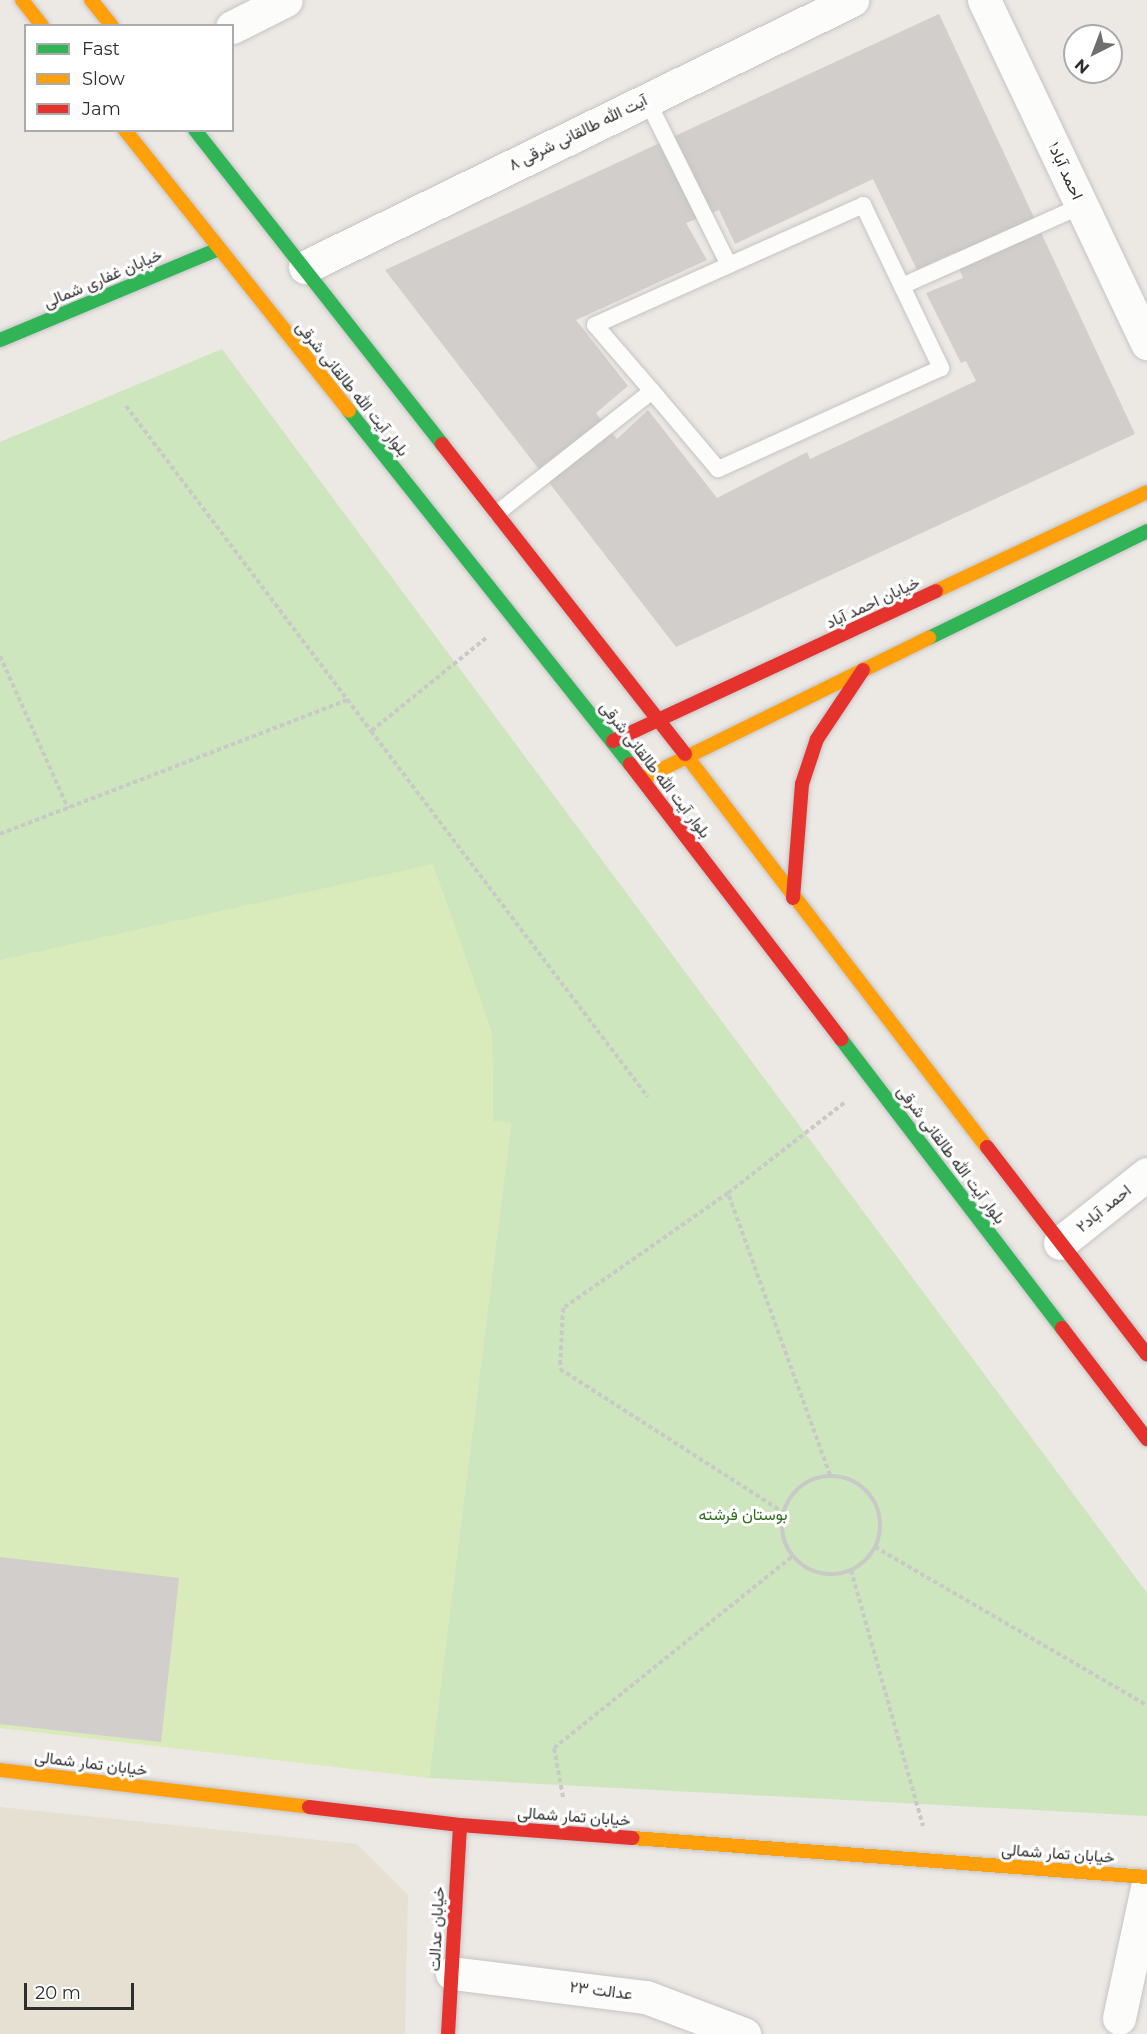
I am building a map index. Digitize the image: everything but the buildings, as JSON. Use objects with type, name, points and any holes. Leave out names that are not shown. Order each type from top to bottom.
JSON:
[{"type":"main road","points":[[22,0],[40,24]]},
{"type":"main road","points":[[91,0],[109,24]]},
{"type":"main road","name":"بلوار آیت الله طالقانی شرقی","points":[[127,132],[613,741],[1147,1439]]},
{"type":"main road","name":"بلوار آیت الله طالقانی شرقی","points":[[197,132],[660,722],[793,898],[1147,1355]]},
{"type":"main road","name":"خیابان غفاری شمالی","points":[[0,340],[219,249]]},
{"type":"main road","name":"خیابان احمد آباد","points":[[613,741],[660,722],[1147,492]]},
{"type":"main road","points":[[642,779],[1147,531]]},
{"type":"main road","points":[[793,898],[802,784],[817,740],[863,670]]},
{"type":"main road","name":"خیابان تمار شمالی","points":[[0,1770],[460,1825],[1147,1877]]},
{"type":"main road","name":"خیابان عدالت","points":[[448,2034],[460,1825]]},
{"type":"street","name":"آیت الله طالقانی شرقی ۸","points":[[304,267],[852,0]]},
{"type":"street","name":"احمد آباد۱","points":[[984,0],[1147,343]]},
{"type":"street","points":[[234,26],[278,2]]},
{"type":"street","name":"احمد آباد۲","points":[[1060,1243],[1147,1174]]},
{"type":"street","points":[[1119,2019],[1147,1887]]},
{"type":"street","name":"عدالت ۲۳","points":[[452,1972],[646,1997],[744,2034]]},
{"type":"lane","points":[[647,100],[729,265]]},
{"type":"lane","points":[[862,205],[941,368],[718,469],[595,325],[729,265],[862,205]]},
{"type":"lane","points":[[902,286],[1082,206]]},
{"type":"lane","points":[[497,513],[652,391]]},
{"type":"path","points":[[126,406],[648,1097]]},
{"type":"path","points":[[371,731],[489,636]]},
{"type":"path","points":[[0,656],[68,808]]},
{"type":"path","points":[[0,834],[347,700]]},
{"type":"path","points":[[783,1512],[560,1370],[563,1308],[728,1193],[844,1102]]},
{"type":"path","points":[[728,1193],[830,1475]]},
{"type":"path","points":[[830,1475],[847,1478],[872,1499],[879,1522],[875,1547],[851,1570],[819,1573],[793,1556],[785,1543],[783,1512],[800,1486],[830,1475]]},
{"type":"path","points":[[875,1547],[1147,1705]]},
{"type":"path","points":[[570,1834],[554,1748],[793,1556]]},
{"type":"path","points":[[851,1570],[933,1861]]},
{"type":"shaded area","points":[[0,1807],[357,1844],[408,1895],[405,2034],[0,2034]]},
{"type":"green space","name":"بوستان فرشته","points":[[222,349],[1147,1593],[1147,1816],[429,1778],[511,1124],[493,1121],[492,1032],[0,960],[0,442]]},
{"type":"green space","points":[[433,864],[492,1032],[493,1121],[511,1123],[429,1778],[0,1728],[0,960]]},
{"type":"traffic: fast","points":[[197,132],[442,444]]},
{"type":"traffic: fast","points":[[0,340],[219,249]]},
{"type":"traffic: fast","points":[[349,411],[630,764]]},
{"type":"traffic: fast","points":[[929,638],[1147,531]]},
{"type":"traffic: fast","points":[[841,1039],[1062,1328]]},
{"type":"traffic: slow","points":[[22,0],[40,24]]},
{"type":"traffic: slow","points":[[91,0],[110,24]]},
{"type":"traffic: slow","points":[[127,132],[349,411]]},
{"type":"traffic: slow","points":[[936,591],[1147,492]]},
{"type":"traffic: slow","points":[[642,779],[929,638]]},
{"type":"traffic: slow","points":[[685,754],[987,1147]]},
{"type":"traffic: slow","points":[[0,1770],[309,1807]]},
{"type":"traffic: slow","points":[[633,1838],[1147,1877]]},
{"type":"traffic: jam","points":[[442,444],[685,754]]},
{"type":"traffic: jam","points":[[613,741],[936,591]]},
{"type":"traffic: jam","points":[[793,898],[802,784],[817,739],[863,670]]},
{"type":"traffic: jam","points":[[630,764],[841,1039]]},
{"type":"traffic: jam","points":[[987,1147],[1147,1355]]},
{"type":"traffic: jam","points":[[1062,1328],[1147,1439]]},
{"type":"traffic: jam","points":[[309,1807],[460,1825],[633,1838]]},
{"type":"traffic: jam","points":[[448,2034],[460,1825]]}]
